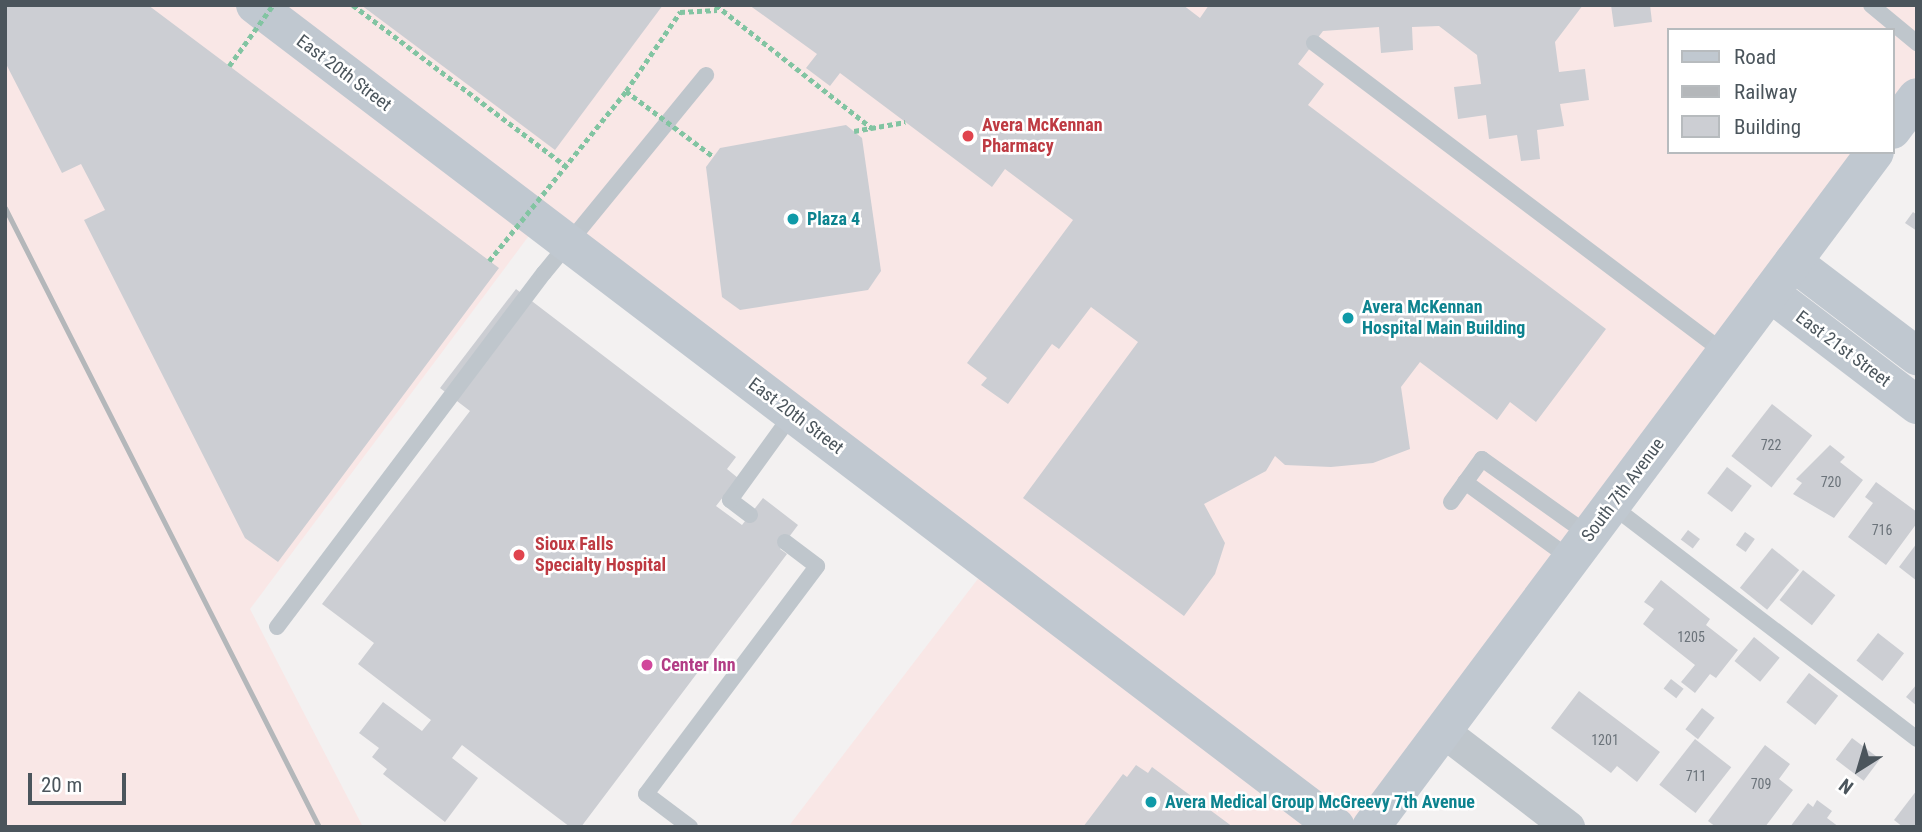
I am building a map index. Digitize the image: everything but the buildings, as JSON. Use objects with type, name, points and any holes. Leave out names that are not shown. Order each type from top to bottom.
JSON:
[{"type":"street","name":"East 20th Street","points":[[255,5],[1336,827]]},
{"type":"street","points":[[1894,127],[1917,97]]},
{"type":"street","name":"South 7th Avenue","points":[[1371,827],[1874,154]]},
{"type":"street","points":[[1793,262],[1917,356]]},
{"type":"street","name":"East 21st Street","points":[[1770,293],[1917,405]]},
{"type":"street","points":[[1443,731],[1568,827]]},
{"type":"lane","points":[[1871,5],[1917,43]]},
{"type":"lane","points":[[1314,43],[1725,354]]},
{"type":"lane","points":[[276,627],[544,273],[571,245],[706,75]]},
{"type":"lane","points":[[750,515],[730,500],[793,414]]},
{"type":"lane","points":[[1451,502],[1482,459],[1591,533],[1917,738]]},
{"type":"lane","points":[[1465,482],[1591,533]]},
{"type":"lane","points":[[690,827],[646,794],[817,566],[785,542]]},
{"type":"path","points":[[229,66],[273,5]]},
{"type":"path","points":[[353,5],[566,166]]},
{"type":"path","points":[[489,261],[626,91],[680,12],[716,8],[872,128]]},
{"type":"path","points":[[626,91],[714,157]]},
{"type":"path","points":[[854,131],[905,122]]},
{"type":"shaded area","points":[[5,5],[1917,5],[1917,97],[1894,127],[1894,28],[1666,28],[1666,154],[1874,154],[1371,827],[788,827],[990,563],[540,221],[250,609],[363,827],[5,827]]},
{"type":"railway","points":[[5,208],[319,827]]},
{"type":"place","name":"Avera McKennan Pharmacy","points":[[968,136]]},
{"type":"place","name":"Plaza 4","points":[[793,219]]},
{"type":"place","name":"Avera McKennan Hospital Main Building","points":[[1348,318]]},
{"type":"place","name":"Sioux Falls Specialty Hospital","points":[[519,555]]},
{"type":"place","name":"Center Inn","points":[[647,665]]},
{"type":"place","name":"Avera Medical Group McGreevy 7th Avenue","points":[[1151,802]]}]
